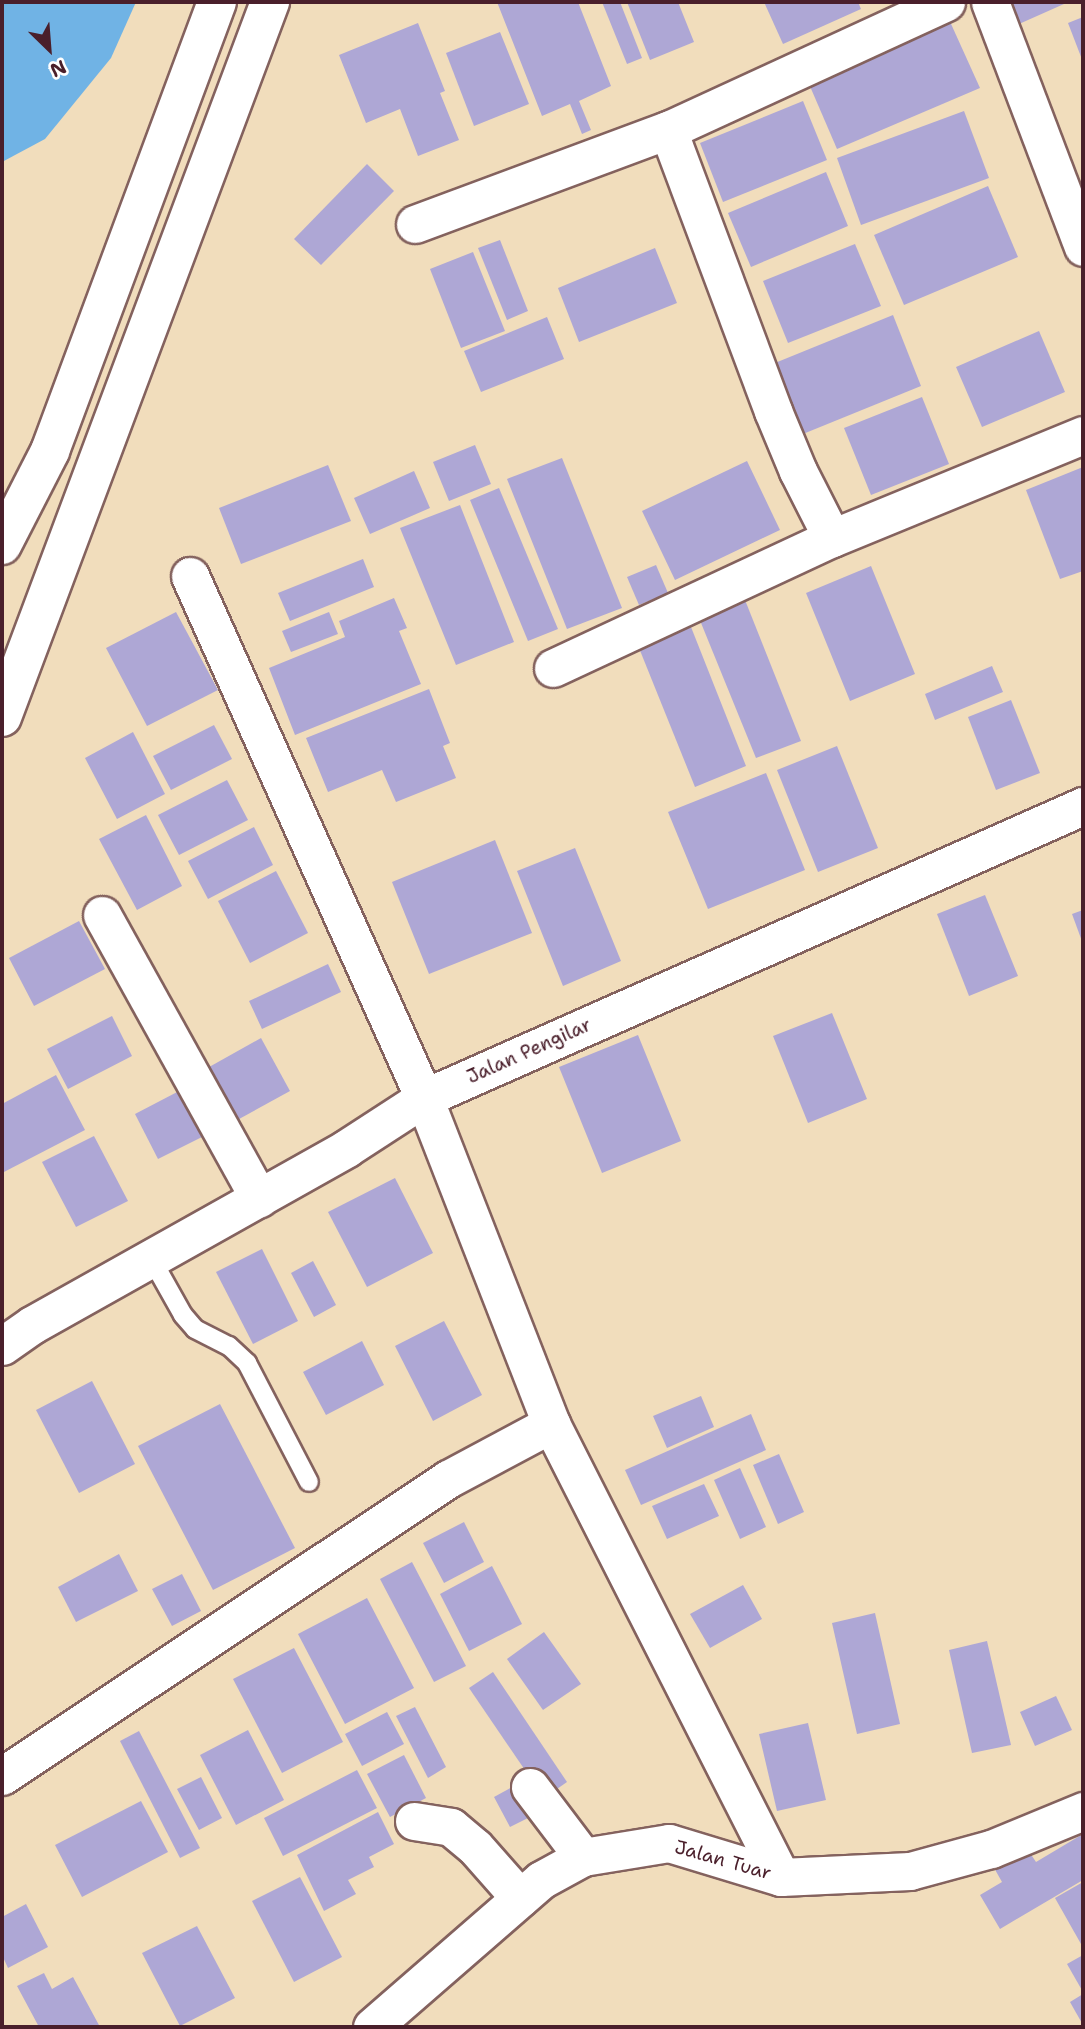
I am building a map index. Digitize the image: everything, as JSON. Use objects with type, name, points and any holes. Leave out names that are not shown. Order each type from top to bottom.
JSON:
[{"type":"highway","points":[[2,563],[50,450],[216,2]]},
{"type":"highway","points":[[2,717],[270,2]]},
{"type":"highway","points":[[2,656],[142,348]]},
{"type":"highway","points":[[2,545],[50,450]]},
{"type":"street","points":[[415,224],[668,130],[946,2]]},
{"type":"street","points":[[990,2],[1070,167],[1083,247]]},
{"type":"street","points":[[668,130],[797,471],[832,538]]},
{"type":"street","points":[[553,668],[832,538],[1083,435]]},
{"type":"street","points":[[190,576],[424,1098],[551,1424],[781,1877]]},
{"type":"street","name":"Jalan Pengilar","points":[[2,1346],[151,1258],[347,1148],[424,1098],[1083,806]]},
{"type":"street","points":[[102,915],[259,1198]]},
{"type":"street","points":[[2,1776],[448,1479],[551,1424]]},
{"type":"street","points":[[530,1787],[583,1857]]},
{"type":"street","name":"Jalan Tuar","points":[[372,2027],[541,1880],[583,1857],[669,1843],[781,1877],[910,1871],[991,1849],[1083,1811]]},
{"type":"street","points":[[414,1821],[451,1827],[475,1847],[520,1898]]},
{"type":"lane","points":[[151,1258],[183,1315],[195,1329],[229,1346],[247,1363],[309,1482]]},
{"type":"water","points":[[2,2],[136,2],[111,58],[45,139],[2,162]]},
{"type":"building","points":[[497,2],[578,2],[611,86],[579,101],[591,130],[582,134],[570,104],[542,116]]},
{"type":"building","points":[[602,2],[620,2],[642,58],[627,64]]},
{"type":"building","points":[[627,2],[678,2],[694,42],[650,60]]},
{"type":"building","points":[[764,2],[858,2],[861,9],[783,44]]},
{"type":"building","points":[[1009,2],[1063,2],[1064,4],[1019,24]]},
{"type":"building","points":[[947,15],[980,88],[837,149],[806,77]]},
{"type":"building","points":[[1083,17],[1083,62],[1068,23]]},
{"type":"building","points":[[418,23],[445,91],[440,93],[459,140],[418,156],[400,109],[366,123],[339,55]]},
{"type":"building","points":[[500,32],[529,104],[474,126],[446,53]]},
{"type":"building","points":[[803,101],[827,160],[723,202],[700,143]]},
{"type":"building","points":[[964,111],[989,178],[861,225],[837,158]]},
{"type":"building","points":[[367,164],[394,191],[321,265],[294,239]]},
{"type":"building","points":[[826,172],[848,226],[751,267],[728,213]]},
{"type":"building","points":[[988,186],[1018,257],[904,305],[874,235]]},
{"type":"building","points":[[500,240],[528,311],[507,320],[478,248]]},
{"type":"building","points":[[855,244],[881,306],[788,343],[763,281]]},
{"type":"building","points":[[655,248],[677,303],[579,342],[558,288]]},
{"type":"building","points":[[473,252],[505,331],[461,348],[430,269]]},
{"type":"building","points":[[893,315],[921,386],[798,436],[770,365]]},
{"type":"building","points":[[547,317],[564,359],[481,392],[464,351]]},
{"type":"building","points":[[1039,331],[1065,392],[982,427],[956,367]]},
{"type":"building","points":[[922,397],[949,464],[871,495],[844,428]]},
{"type":"building","points":[[475,445],[491,484],[449,501],[433,462]]},
{"type":"building","points":[[562,458],[622,608],[567,629],[507,479]]},
{"type":"building","points":[[747,461],[780,530],[675,580],[642,511]]},
{"type":"building","points":[[328,465],[351,521],[241,564],[219,508]]},
{"type":"building","points":[[1083,467],[1083,571],[1060,579],[1026,490]]},
{"type":"building","points":[[414,471],[430,508],[370,534],[354,498]]},
{"type":"building","points":[[499,488],[558,629],[528,641],[470,500]]},
{"type":"building","points":[[460,505],[514,642],[456,665],[400,528]]},
{"type":"building","points":[[363,559],[374,587],[290,621],[278,593]]},
{"type":"building","points":[[656,565],[668,593],[639,605],[627,577]]},
{"type":"building","points":[[871,566],[915,674],[850,701],[806,593]]},
{"type":"building","points":[[394,598],[407,628],[399,631],[421,684],[295,735],[269,668],[345,637],[339,621]]},
{"type":"building","points":[[745,600],[801,741],[756,758],[699,618]]},
{"type":"building","points":[[176,612],[218,690],[147,726],[106,648]]},
{"type":"building","points":[[329,612],[338,634],[291,652],[282,631]]},
{"type":"building","points":[[691,627],[746,766],[695,787],[639,648]]},
{"type":"building","points":[[992,666],[1003,692],[935,720],[925,694]]},
{"type":"building","points":[[429,689],[450,743],[443,746],[456,778],[396,802],[382,770],[328,792],[306,738]]},
{"type":"building","points":[[1011,700],[1040,773],[996,790],[968,717]]},
{"type":"building","points":[[214,725],[232,759],[171,790],[153,756]]},
{"type":"building","points":[[133,732],[165,794],[117,819],[85,758]]},
{"type":"building","points":[[837,746],[878,848],[818,872],[777,770]]},
{"type":"building","points":[[766,773],[805,870],[708,909],[668,812]]},
{"type":"building","points":[[227,780],[248,820],[179,855],[158,815]]},
{"type":"building","points":[[146,815],[182,886],[137,910],[99,839]]},
{"type":"building","points":[[254,827],[273,865],[208,899],[188,861]]},
{"type":"building","points":[[495,840],[532,933],[429,974],[392,882]]},
{"type":"building","points":[[575,848],[621,961],[563,986],[517,871]]},
{"type":"building","points":[[276,871],[308,933],[250,963],[218,901]]},
{"type":"building","points":[[985,895],[1018,976],[969,996],[937,914]]},
{"type":"building","points":[[1083,910],[1083,944],[1072,914]]},
{"type":"building","points":[[79,921],[105,969],[34,1006],[9,958]]},
{"type":"building","points":[[328,964],[341,992],[262,1029],[249,1001]]},
{"type":"building","points":[[832,1013],[867,1099],[808,1123],[773,1036]]},
{"type":"building","points":[[112,1016],[132,1056],[68,1089],[47,1049]]},
{"type":"building","points":[[638,1035],[681,1141],[602,1173],[559,1067]]},
{"type":"building","points":[[261,1038],[290,1091],[230,1124],[202,1071]]},
{"type":"building","points":[[56,1075],[85,1130],[2,1173],[2,1104]]},
{"type":"building","points":[[181,1090],[204,1136],[158,1159],[135,1114]]},
{"type":"building","points":[[94,1136],[128,1201],[76,1227],[42,1162]]},
{"type":"building","points":[[395,1178],[433,1253],[367,1287],[328,1212]]},
{"type":"building","points":[[262,1249],[298,1321],[253,1344],[216,1272]]},
{"type":"building","points":[[313,1261],[336,1305],[314,1317],[291,1273]]},
{"type":"building","points":[[444,1321],[482,1395],[433,1421],[395,1346]]},
{"type":"building","points":[[362,1341],[384,1385],[326,1415],[303,1372]]},
{"type":"building","points":[[92,1381],[135,1464],[79,1493],[36,1410]]},
{"type":"building","points":[[701,1396],[714,1427],[667,1448],[653,1416]]},
{"type":"building","points":[[220,1404],[295,1548],[213,1590],[138,1446]]},
{"type":"building","points":[[751,1414],[766,1450],[641,1505],[625,1470]]},
{"type":"building","points":[[779,1454],[804,1512],[778,1524],[753,1465]]},
{"type":"building","points":[[740,1468],[766,1527],[740,1539],[714,1480]]},
{"type":"building","points":[[704,1484],[719,1516],[667,1539],[652,1506]]},
{"type":"building","points":[[464,1522],[484,1562],[444,1583],[423,1543]]},
{"type":"building","points":[[119,1554],[138,1591],[76,1622],[58,1587]]},
{"type":"building","points":[[412,1562],[466,1666],[434,1682],[380,1579]]},
{"type":"building","points":[[492,1566],[522,1624],[469,1651],[440,1594]]},
{"type":"building","points":[[182,1574],[201,1611],[172,1626],[152,1589]]},
{"type":"building","points":[[743,1585],[762,1619],[710,1648],[690,1614]]},
{"type":"building","points":[[367,1598],[414,1688],[345,1724],[298,1634]]},
{"type":"building","points":[[875,1613],[900,1724],[857,1734],[832,1623]]},
{"type":"building","points":[[544,1632],[581,1684],[543,1710],[507,1659]]},
{"type":"building","points":[[987,1641],[1011,1745],[972,1753],[949,1650]]},
{"type":"building","points":[[294,1648],[343,1742],[282,1773],[233,1679]]},
{"type":"building","points":[[493,1672],[567,1782],[544,1798],[469,1688]]},
{"type":"building","points":[[1056,1696],[1072,1730],[1035,1746],[1020,1712]]},
{"type":"building","points":[[415,1707],[446,1767],[428,1778],[396,1716]]},
{"type":"building","points":[[387,1712],[404,1744],[362,1766],[345,1734]]},
{"type":"building","points":[[808,1723],[826,1800],[777,1811],[759,1734]]},
{"type":"building","points":[[248,1730],[284,1800],[236,1825],[200,1755]]},
{"type":"building","points":[[139,1731],[200,1848],[180,1858],[120,1741]]},
{"type":"building","points":[[404,1755],[426,1798],[390,1817],[367,1774]]},
{"type":"building","points":[[357,1770],[377,1808],[283,1856],[264,1818]]},
{"type":"building","points":[[201,1777],[222,1818],[199,1830],[177,1789]]},
{"type":"building","points":[[514,1786],[530,1817],[510,1827],[494,1797]]},
{"type":"building","points":[[141,1801],[168,1852],[82,1897],[55,1845]]},
{"type":"building","points":[[378,1812],[394,1844],[369,1857],[374,1867],[348,1880],[356,1894],[324,1911],[297,1855]]},
{"type":"building","points":[[1083,1834],[1083,1880],[1000,1929],[980,1895],[1002,1882],[993,1866],[1026,1847],[1036,1862]]},
{"type":"building","points":[[300,1877],[342,1957],[294,1982],[252,1901]]},
{"type":"building","points":[[1083,1882],[1083,1942],[1081,1944],[1055,1898]]},
{"type":"building","points":[[26,1904],[48,1947],[8,1968],[2,1955],[2,1917]]},
{"type":"building","points":[[197,1926],[235,1998],[180,2026],[142,1953]]},
{"type":"building","points":[[1083,1955],[1083,1992],[1067,1964]]},
{"type":"building","points":[[44,1973],[52,1989],[73,1977],[100,2027],[39,2027],[17,1986]]},
{"type":"building","points":[[1083,1994],[1083,2025],[1070,2002]]}]
